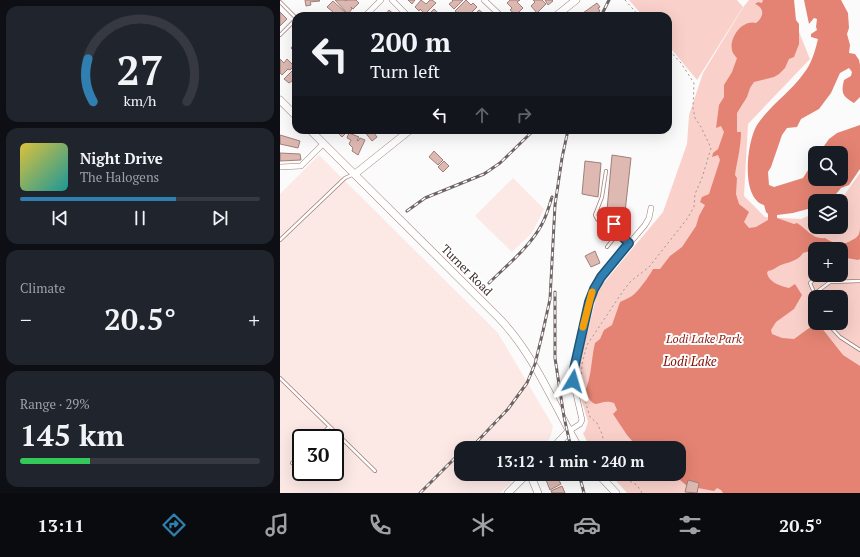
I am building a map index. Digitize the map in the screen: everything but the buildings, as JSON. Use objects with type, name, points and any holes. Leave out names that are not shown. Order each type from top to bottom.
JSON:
[{"type":"main road","points":[[563,12],[576,0]]},
{"type":"main road","points":[[280,100],[292,112]]},
{"type":"main road","name":"Turner Road","points":[[314,134],[515,335],[537,369],[575,441]]},
{"type":"main road","points":[[355,174],[405,134]]},
{"type":"main road","points":[[560,441],[569,431]]},
{"type":"main road","points":[[508,493],[521,481]]},
{"type":"main road","points":[[532,481],[538,493]]},
{"type":"main road","points":[[605,481],[616,493]]},
{"type":"street","points":[[369,12],[381,0]]},
{"type":"street","points":[[392,0],[404,12]]},
{"type":"street","points":[[484,0],[497,12]]},
{"type":"street","points":[[280,167],[301,166],[324,143]]},
{"type":"street","points":[[569,431],[580,424],[582,420],[574,388],[573,375],[591,295],[601,277],[647,222],[651,208]]},
{"type":"lane","points":[[280,2],[292,15]]},
{"type":"lane","points":[[280,35],[292,23]]},
{"type":"lane","points":[[606,170],[602,197],[596,215],[597,219],[615,238]]},
{"type":"lane","points":[[280,240],[345,178],[355,174]]},
{"type":"lane","points":[[606,219],[622,229],[607,247]]},
{"type":"lane","points":[[618,233],[629,243]]},
{"type":"lane","points":[[848,281],[860,281]]},
{"type":"lane","points":[[821,290],[830,282]]},
{"type":"lane","points":[[834,330],[840,337],[860,350]]},
{"type":"lane","points":[[280,378],[375,471]]},
{"type":"lane","points":[[326,429],[329,426]]},
{"type":"path","points":[[625,0],[636,12]]},
{"type":"path","points":[[604,441],[597,423],[590,417],[581,387],[582,364],[587,345],[631,281],[649,267],[687,219],[694,207],[695,194],[712,148],[695,118],[693,108],[694,83],[681,63],[672,53]]},
{"type":"path","points":[[630,481],[637,485],[642,493]]},
{"type":"shaded area","points":[[319,155],[498,333],[553,426],[548,441],[454,441],[454,481],[512,481],[500,493],[280,493],[280,194]]},
{"type":"shaded area","points":[[513,178],[544,209],[532,233],[512,252],[475,216]]},
{"type":"green space","points":[[629,0],[737,0],[743,7],[697,80],[672,50],[672,12],[640,12]]},
{"type":"green space","name":"Lodi Lake","points":[[749,0],[786,0],[810,59],[748,124],[744,196],[765,217],[801,219],[808,216],[808,234],[848,234],[848,194],[845,194],[860,173],[860,493],[627,493],[616,481],[686,481],[686,441],[587,441],[583,433],[588,422],[581,398],[577,373],[597,294],[602,285],[663,212],[687,144],[689,115],[703,73]]},
{"type":"water","name":"Lodi Lake","points":[[763,0],[794,0],[796,20],[799,24],[799,44],[794,57],[789,59],[785,68],[779,74],[774,77],[754,82],[737,113],[737,132],[741,132],[740,149],[735,175],[737,178],[736,194],[739,204],[749,212],[744,222],[749,228],[756,227],[768,220],[768,214],[764,205],[756,200],[751,192],[749,181],[748,155],[753,133],[762,118],[799,80],[807,69],[813,57],[818,39],[811,37],[811,34],[817,30],[817,19],[814,18],[809,24],[804,0],[841,0],[848,13],[849,28],[847,34],[850,45],[849,53],[855,54],[860,65],[860,97],[854,103],[843,94],[844,80],[851,76],[852,72],[849,68],[840,73],[831,93],[819,109],[801,119],[797,127],[787,128],[782,135],[768,172],[769,185],[774,187],[803,178],[808,170],[808,186],[846,186],[841,188],[836,194],[808,194],[808,209],[777,215],[777,218],[794,224],[797,223],[808,231],[808,234],[825,238],[831,242],[808,242],[808,252],[803,253],[796,260],[781,265],[768,271],[767,273],[773,282],[779,285],[789,288],[795,284],[802,295],[794,309],[776,322],[771,330],[772,334],[782,338],[794,339],[808,329],[823,330],[843,355],[860,366],[860,493],[723,493],[717,488],[714,491],[687,486],[681,481],[686,481],[686,441],[632,441],[613,414],[617,410],[614,403],[604,402],[595,404],[585,391],[589,379],[595,343],[600,339],[604,330],[612,325],[620,302],[635,294],[653,269],[660,269],[670,256],[682,247],[696,226],[705,205],[700,202],[702,197],[709,194],[720,160],[718,155],[712,157],[713,153],[718,149],[724,132],[721,126],[716,128],[719,105],[724,97],[724,85],[732,72],[737,58],[732,51],[733,40],[738,30],[742,26],[751,22],[756,23],[759,21],[762,15],[762,10],[755,4],[758,2],[762,3]]},
{"type":"water","name":"Lodi Lake","points":[[860,125],[860,169],[849,185],[848,146],[824,146],[829,139],[837,133]]},
{"type":"water","name":"Lodi Lake","points":[[860,224],[860,259],[848,258],[848,242],[859,235]]},
{"type":"railway","points":[[603,12],[609,0]]},
{"type":"railway","points":[[407,211],[425,198],[484,174],[500,163],[530,134]]},
{"type":"railway","points":[[478,441],[508,409],[527,383],[535,364],[550,299],[555,205],[567,134]]},
{"type":"railway","points":[[489,283],[518,255],[537,232],[544,221],[552,197]]},
{"type":"railway","points":[[555,292],[555,358],[564,417],[569,441]]},
{"type":"railway","points":[[420,493],[454,459]]},
{"type":"railway","points":[[581,481],[584,493]]},
{"type":"slow traffic","points":[[583,327],[592,292]]},
{"type":"route","points":[[573,381],[574,369],[589,302],[594,289],[601,277],[629,243],[618,233],[622,229],[614,224]]},
{"type":"park label","name":"Lodi Lake Park","points":[[704,338]]}]
